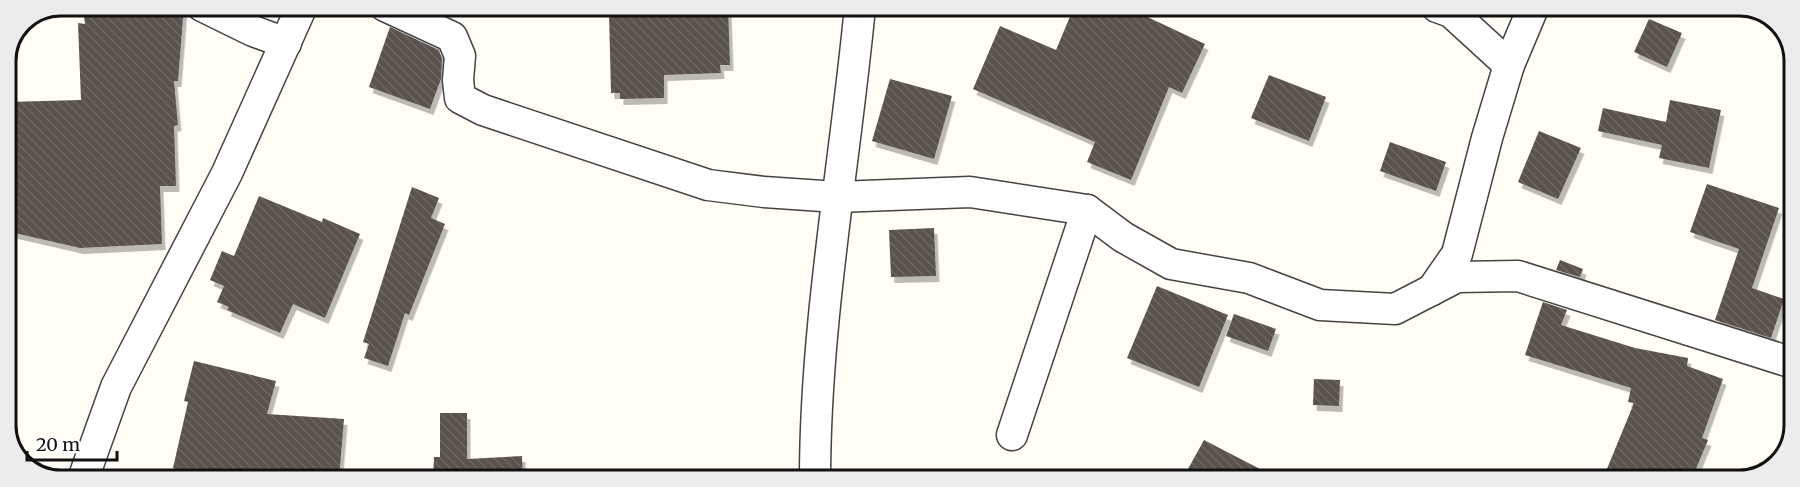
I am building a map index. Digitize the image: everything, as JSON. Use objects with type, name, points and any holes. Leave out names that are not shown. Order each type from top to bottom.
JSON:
[{"type":"street","points":[[222,16],[252,31],[286,43]]},
{"type":"street","points":[[86,470],[116,387],[227,173],[298,16]]},
{"type":"street","points":[[407,16],[452,37],[460,56],[458,80],[460,98],[483,110],[708,185],[764,192],[837,196],[970,192],[1087,210],[1123,237],[1171,264],[1250,278],[1320,305],[1395,309],[1457,277],[1518,276],[1784,360]]},
{"type":"street","points":[[815,470],[815,420],[837,196],[859,16]]},
{"type":"street","points":[[1454,16],[1509,65]]},
{"type":"street","points":[[1431,291],[1457,254],[1487,138],[1509,65],[1530,16]]},
{"type":"street","points":[[1012,435],[1087,210]]},
{"type":"building","points":[[84,16],[183,16],[178,81],[174,81],[178,125],[174,126],[176,186],[160,186],[162,244],[80,248],[16,233],[16,102],[81,100],[78,23],[85,24]]},
{"type":"building","points":[[609,16],[728,16],[730,65],[720,65],[721,73],[664,75],[664,98],[620,99],[620,93],[611,93]]},
{"type":"building","points":[[1070,16],[1145,16],[1205,44],[1182,93],[1169,87],[1131,180],[1087,162],[1095,142],[973,89],[1000,26],[1056,50]]},
{"type":"building","points":[[1649,19],[1682,33],[1667,67],[1634,52]]},
{"type":"building","points":[[390,27],[439,50],[442,59],[441,79],[430,109],[369,87]]},
{"type":"building","points":[[1269,75],[1326,97],[1309,141],[1251,118]]},
{"type":"building","points":[[890,79],[952,96],[934,159],[872,141]]},
{"type":"building","points":[[1670,100],[1721,110],[1709,168],[1659,158],[1662,145],[1598,131],[1603,108],[1666,122]]},
{"type":"building","points":[[1539,131],[1581,148],[1558,199],[1518,182]]},
{"type":"building","points":[[1390,142],[1446,162],[1436,191],[1380,171]]},
{"type":"building","points":[[1707,184],[1779,208],[1752,288],[1784,299],[1771,338],[1715,320],[1739,249],[1690,232]]},
{"type":"building","points":[[412,187],[439,198],[431,218],[445,224],[409,315],[405,313],[388,366],[364,358],[369,344],[363,342]]},
{"type":"building","points":[[259,196],[322,222],[323,218],[360,234],[325,318],[293,304],[280,333],[227,310],[229,307],[217,302],[224,286],[210,280],[222,251],[234,256]]},
{"type":"building","points":[[934,228],[936,276],[891,277],[889,230]]},
{"type":"building","points":[[1560,260],[1583,269],[1580,277],[1556,270]]},
{"type":"building","points":[[1157,286],[1228,315],[1199,387],[1127,358]]},
{"type":"building","points":[[1543,302],[1567,310],[1561,325],[1635,348],[1688,358],[1687,366],[1723,379],[1702,438],[1708,440],[1696,470],[1607,470],[1634,403],[1628,402],[1631,388],[1525,355]]},
{"type":"building","points":[[1234,314],[1276,329],[1268,351],[1226,336]]},
{"type":"building","points":[[194,361],[276,381],[267,414],[344,419],[340,470],[176,470],[173,468],[188,402],[184,401]]},
{"type":"building","points":[[1314,379],[1340,380],[1339,406],[1313,405]]},
{"type":"building","points":[[440,413],[467,413],[467,459],[522,456],[523,470],[433,470],[434,457],[440,457]]},
{"type":"building","points":[[1204,440],[1262,470],[1190,470],[1188,469]]}]
